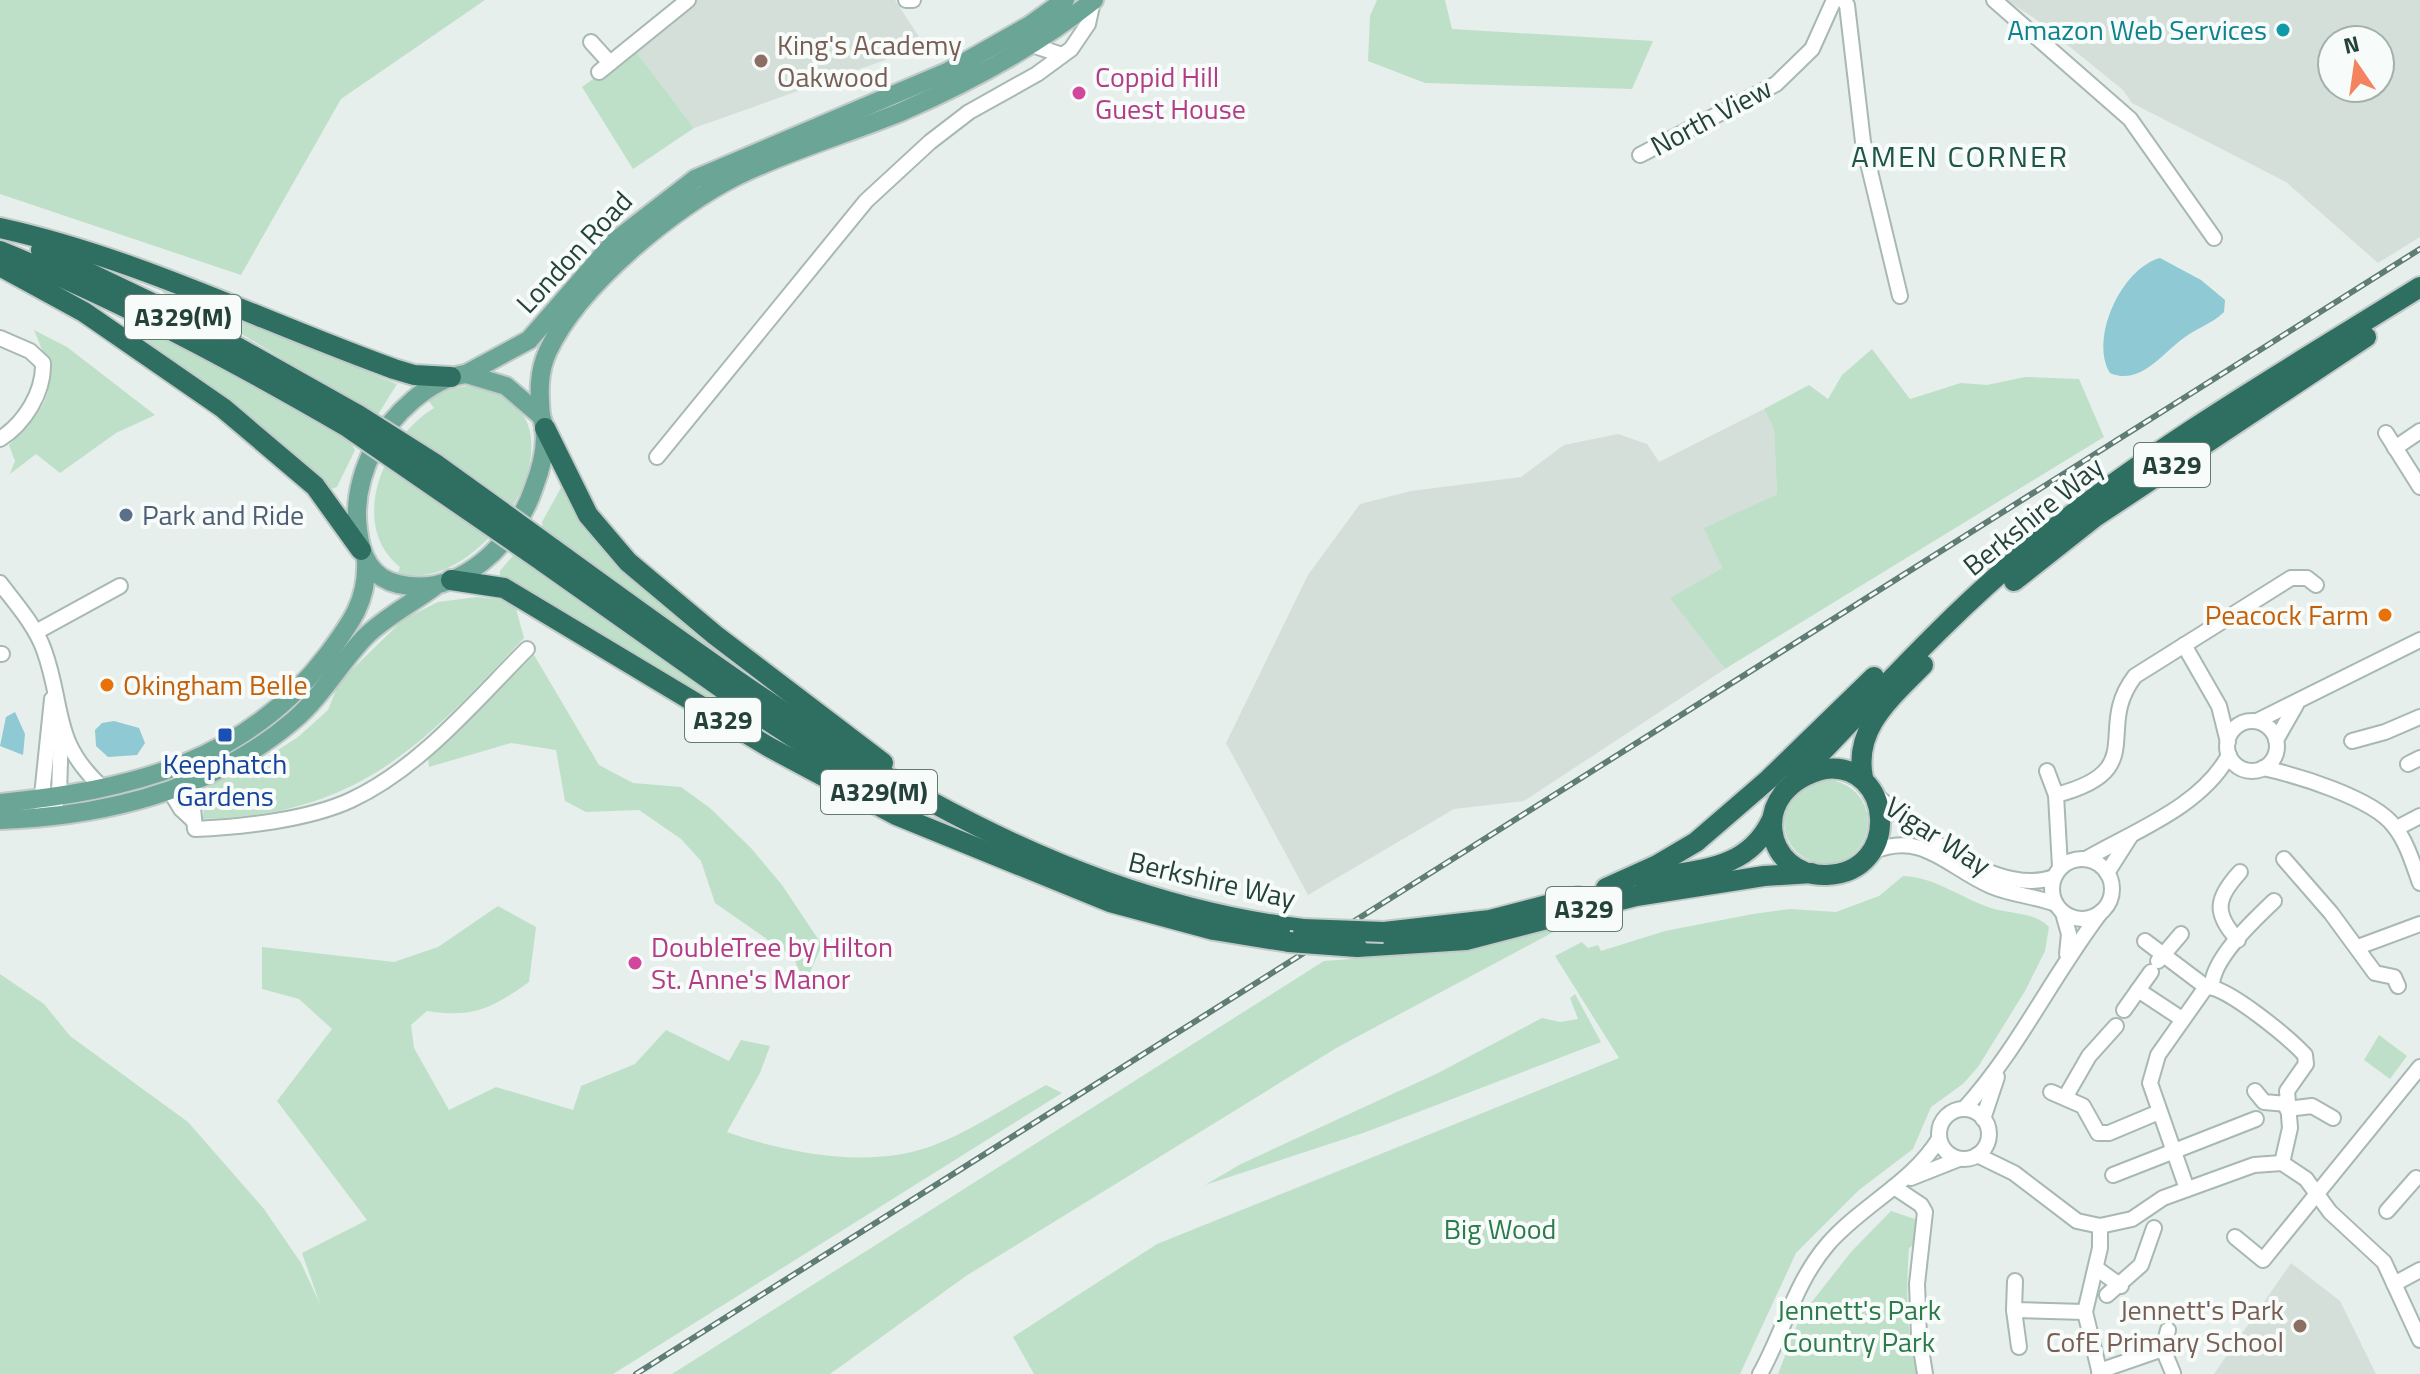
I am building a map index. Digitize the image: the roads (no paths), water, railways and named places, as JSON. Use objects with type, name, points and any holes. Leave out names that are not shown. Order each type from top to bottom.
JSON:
[{"type":"highway","name":"A329(M)","points":[[0,231],[185,286],[406,373],[459,375]]},
{"type":"highway","name":"A329(M)","points":[[0,231],[177,314],[352,421],[827,742],[964,822]]},
{"type":"highway","name":"A329(M)","points":[[0,251],[184,336],[352,421]]},
{"type":"highway","name":"A329(M)","points":[[0,266],[84,312],[223,408],[315,486],[364,555]]},
{"type":"highway","name":"Berkshire Way","points":[[1796,779],[1909,659],[2044,536],[2161,452],[2420,287]]},
{"type":"highway","name":"Berkshire Way","points":[[1867,784],[1862,745],[1878,712],[1998,594],[2095,517],[2420,303]]},
{"type":"highway","name":"A329","points":[[543,422],[588,515],[628,562],[831,726],[964,822]]},
{"type":"highway","name":"A329","points":[[1606,888],[1657,865],[1696,842],[1797,752],[1940,615],[2002,564],[2044,536]]},
{"type":"highway","name":"A329(M)","points":[[547,554],[843,771],[1000,856]]},
{"type":"highway","name":"A329","points":[[444,583],[504,588],[828,780],[896,815],[1000,856]]},
{"type":"highway","points":[[1796,779],[1832,768],[1847,770],[1867,784]]},
{"type":"highway","name":"A329","points":[[1771,821],[1777,800],[1796,779]]},
{"type":"highway","name":"A329","points":[[1812,873],[1846,872],[1872,852],[1881,826],[1867,784]]},
{"type":"highway","name":"Berkshire Way","points":[[1000,856],[1081,891],[1147,913],[1214,930],[1296,936],[1384,932],[1490,920],[1606,888],[1734,862],[1755,846],[1771,821]]},
{"type":"highway","points":[[1771,821],[1773,837],[1782,853],[1812,873]]},
{"type":"highway","name":"Berkshire Way","points":[[964,822],[1048,862],[1134,893],[1296,936],[1357,947],[1466,940],[1636,896],[1764,876],[1812,873]]},
{"type":"main road","name":"London Road","points":[[459,375],[529,340],[615,241],[695,179],[749,153],[947,72],[1030,25],[1065,0]]},
{"type":"main road","name":"London Road","points":[[543,422],[541,374],[553,342],[597,284],[658,227],[737,176],[901,112],[1004,63],[1048,53],[1094,1]]},
{"type":"main road","points":[[0,803],[47,805],[115,806],[196,781],[244,756],[286,726],[320,694],[365,637],[444,583],[484,560],[513,531],[536,483],[543,422],[506,386],[459,375],[409,406],[376,445],[362,475],[357,524],[364,555],[365,591],[357,614],[296,692],[271,716],[236,740],[163,772],[47,805],[0,820]]},
{"type":"main road","points":[[364,555],[374,572],[389,582],[411,587],[444,583]]},
{"type":"main road","points":[[163,772],[170,791]]},
{"type":"street","points":[[591,42],[604,67],[688,0]]},
{"type":"street","points":[[906,0],[913,0]]},
{"type":"street","name":"North View","points":[[1640,155],[1759,96],[1784,78],[1812,49],[1834,0]]},
{"type":"street","points":[[1843,0],[1847,5],[1863,142],[1900,296]]},
{"type":"street","points":[[1994,0],[2042,45],[2108,96],[2130,119],[2214,238]]},
{"type":"street","name":"London Road","points":[[657,457],[866,201],[953,124],[1048,53],[1078,41],[1088,24],[1094,1]]},
{"type":"street","points":[[0,338],[30,351],[43,363],[43,379],[33,403],[12,431],[0,439]]},
{"type":"street","points":[[2395,448],[2420,431]]},
{"type":"street","points":[[2386,433],[2420,487]]},
{"type":"street","points":[[2056,795],[2091,783],[2109,770],[2117,752],[2117,711],[2122,694],[2135,676],[2291,578],[2307,578],[2316,585]]},
{"type":"street","points":[[0,583],[36,632],[49,664],[53,695],[75,759],[104,789]]},
{"type":"street","points":[[36,632],[120,586]]},
{"type":"street","points":[[2208,784],[2228,748],[2233,729],[2296,705],[2420,640]]},
{"type":"street","points":[[2184,645],[2219,706],[2228,748],[2246,770]]},
{"type":"street","points":[[196,781],[195,829],[226,828],[351,800],[432,743],[527,649]]},
{"type":"street","points":[[47,805],[53,695]]},
{"type":"street","points":[[2263,768],[2296,705]]},
{"type":"street","points":[[2219,706],[2270,729],[2276,746],[2294,774]]},
{"type":"street","points":[[2352,741],[2385,732],[2420,717]]},
{"type":"street","points":[[47,805],[61,723]]},
{"type":"street","points":[[2057,872],[2130,837],[2208,784],[2246,770],[2263,768],[2294,774],[2378,811],[2397,828],[2420,883]]},
{"type":"street","points":[[2047,771],[2056,795],[2061,838],[2052,889],[2069,934],[2066,958]]},
{"type":"street","name":"Vigar Way","points":[[1867,784],[1923,833],[1990,873],[2022,882],[2057,872]]},
{"type":"street","points":[[170,791],[181,809],[193,820]]},
{"type":"street","points":[[2397,828],[2420,816]]},
{"type":"street","points":[[2107,873],[2130,837]]},
{"type":"street","points":[[1760,1374],[1791,1304],[1820,1256],[1855,1217],[1930,1154],[1939,1139],[1944,1119],[1964,1109],[2000,1069],[2066,958],[2101,912],[2111,893],[2107,873],[2097,863],[2083,859],[2061,838]]},
{"type":"street","name":"Vigar Way","points":[[1872,852],[1906,843],[1934,854],[1992,887],[2060,908]]},
{"type":"street","points":[[2284,859],[2358,947],[2375,973],[2394,977],[2398,986]]},
{"type":"street","points":[[2238,940],[2224,925],[2220,906],[2223,891],[2240,872]]},
{"type":"street","points":[[2187,1189],[2150,1083],[2152,1070],[2182,1019],[2209,987],[2212,972],[2274,901]]},
{"type":"street","points":[[2060,908],[2085,919],[2101,912]]},
{"type":"street","points":[[2358,947],[2420,924]]},
{"type":"street","points":[[2124,1010],[2181,934]]},
{"type":"street","points":[[2145,941],[2209,987],[2241,1004],[2305,1055],[2306,1064],[2289,1085],[2287,1107],[2290,1128],[2282,1163]]},
{"type":"street","points":[[2138,990],[2182,1019]]},
{"type":"street","points":[[2066,1096],[2089,1056],[2116,1026]]},
{"type":"street","points":[[2235,1237],[2263,1260],[2337,1173],[2420,1067]]},
{"type":"street","points":[[1897,1184],[1977,1155],[1986,1146],[1986,1126],[2000,1069]]},
{"type":"street","points":[[2255,1091],[2264,1102],[2287,1107],[2312,1106],[2333,1118]]},
{"type":"street","points":[[2051,1092],[2083,1106],[2098,1133],[2109,1133],[2159,1112]]},
{"type":"street","points":[[1964,1109],[1986,1126],[2014,1173]]},
{"type":"street","points":[[2113,1175],[2256,1119]]},
{"type":"street","points":[[1939,1139],[1946,1152],[1959,1159]]},
{"type":"street","points":[[1977,1155],[2014,1173],[2077,1221],[2100,1226],[2132,1219],[2163,1198],[2254,1165],[2282,1163],[2306,1179],[2344,1226],[2377,1253],[2420,1340]]},
{"type":"street","points":[[2387,1211],[2419,1178]]},
{"type":"street","points":[[1897,1184],[1925,1212],[1917,1284],[1919,1336],[1925,1374]]},
{"type":"street","points":[[2100,1226],[2096,1268],[2087,1289],[2085,1312],[2100,1372],[2163,1349]]},
{"type":"street","points":[[2107,1295],[2121,1286],[2141,1265],[2151,1246],[2154,1228]]},
{"type":"street","points":[[2096,1268],[2121,1286]]},
{"type":"street","points":[[2394,1284],[2420,1270]]},
{"type":"street","points":[[2015,1281],[2014,1310],[2019,1347]]},
{"type":"street","points":[[2014,1310],[2085,1312]]},
{"type":"street","points":[[2168,1330],[2163,1349],[2173,1373]]},
{"type":"water","points":[[2160,258],[2201,280],[2225,300],[2224,312],[2186,336],[2140,372],[2121,376],[2110,373],[2104,342],[2113,306],[2133,275]]},
{"type":"water","points":[[15,712],[25,734],[23,755],[0,746],[6,717]]},
{"type":"water","points":[[114,721],[139,728],[145,743],[137,755],[108,757],[96,746],[95,730],[102,723]]},
{"type":"railway","points":[[636,1374],[2420,249]]},
{"type":"place","name":"Amazon Web Services","points":[[2283,30]]},
{"type":"place","name":"King's Academy Oakwood","points":[[761,61]]},
{"type":"place","name":"Coppid Hill Guest House","points":[[1079,93]]},
{"type":"place","name":"Park and Ride","points":[[126,515]]},
{"type":"place","name":"Peacock Farm","points":[[2385,615]]},
{"type":"place","name":"Okingham Belle","points":[[107,685]]},
{"type":"place","name":"Keephatch Gardens","points":[[225,735]]},
{"type":"place","name":"DoubleTree by Hilton St. Anne's Manor","points":[[635,963]]},
{"type":"place","name":"Jennett's Park CofE Primary School","points":[[2300,1326]]},
{"type":"district","name":"AMEN CORNER","points":[[1960,157]]},
{"type":"park label","name":"Big Wood","points":[[1500,1229]]},
{"type":"park label","name":"Jennett's Park Country Park","points":[[1859,1326]]}]
